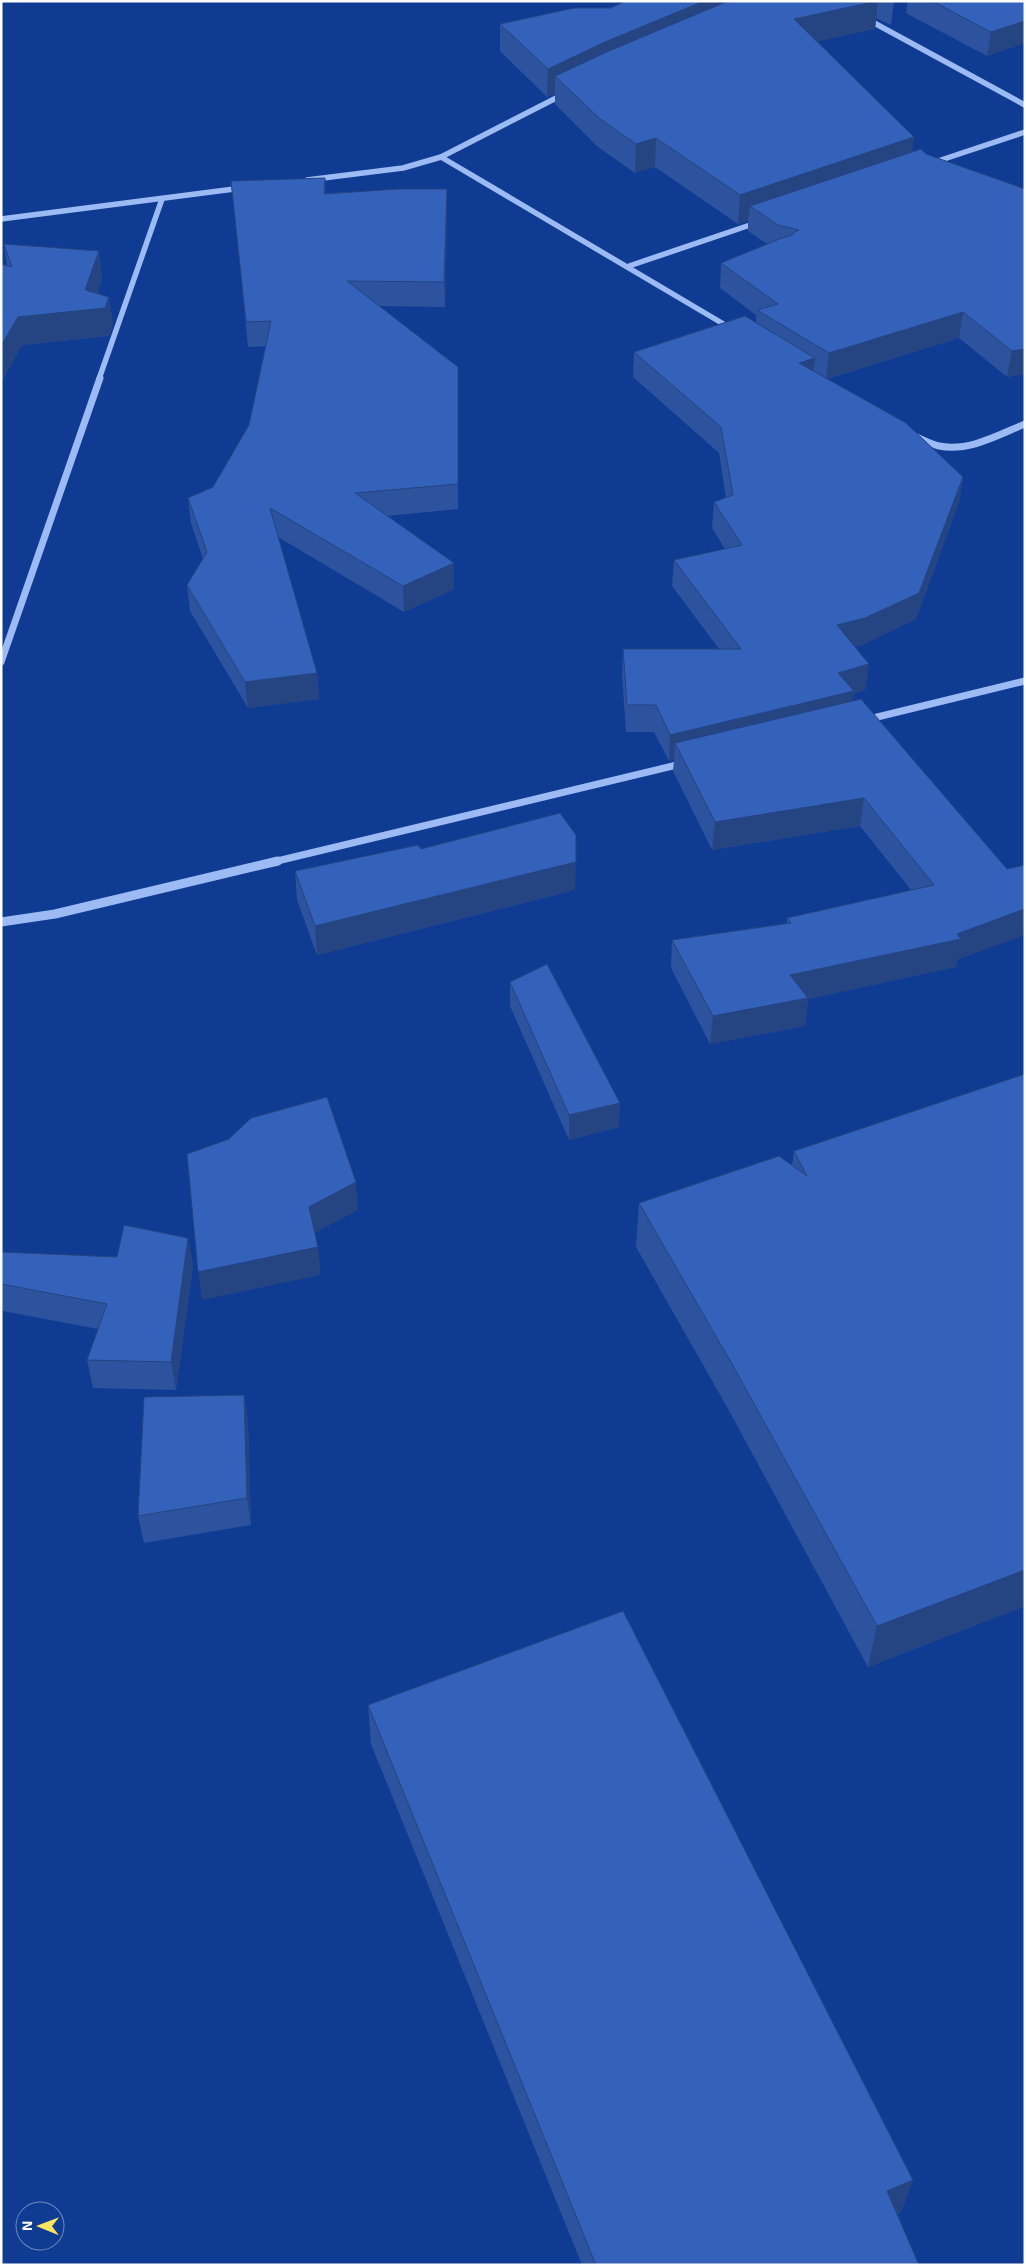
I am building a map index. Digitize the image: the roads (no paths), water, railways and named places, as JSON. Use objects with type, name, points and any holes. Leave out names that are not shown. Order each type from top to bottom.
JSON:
[{"type":"street","points":[[860,15],[1025,105]]},
{"type":"street","points":[[298,181],[403,168],[441,157],[496,127],[572,90]]},
{"type":"street","points":[[921,167],[1025,132]]},
{"type":"street","points":[[441,157],[629,266],[739,333]]},
{"type":"street","points":[[1,219],[250,187]]},
{"type":"street","points":[[1,662],[162,199]]},
{"type":"street","points":[[629,266],[770,218]]},
{"type":"street","points":[[905,431],[940,446],[961,447],[978,443],[1025,424]]},
{"type":"street","points":[[860,721],[1025,681]]},
{"type":"street","points":[[1,922],[55,914],[695,760]]}]
